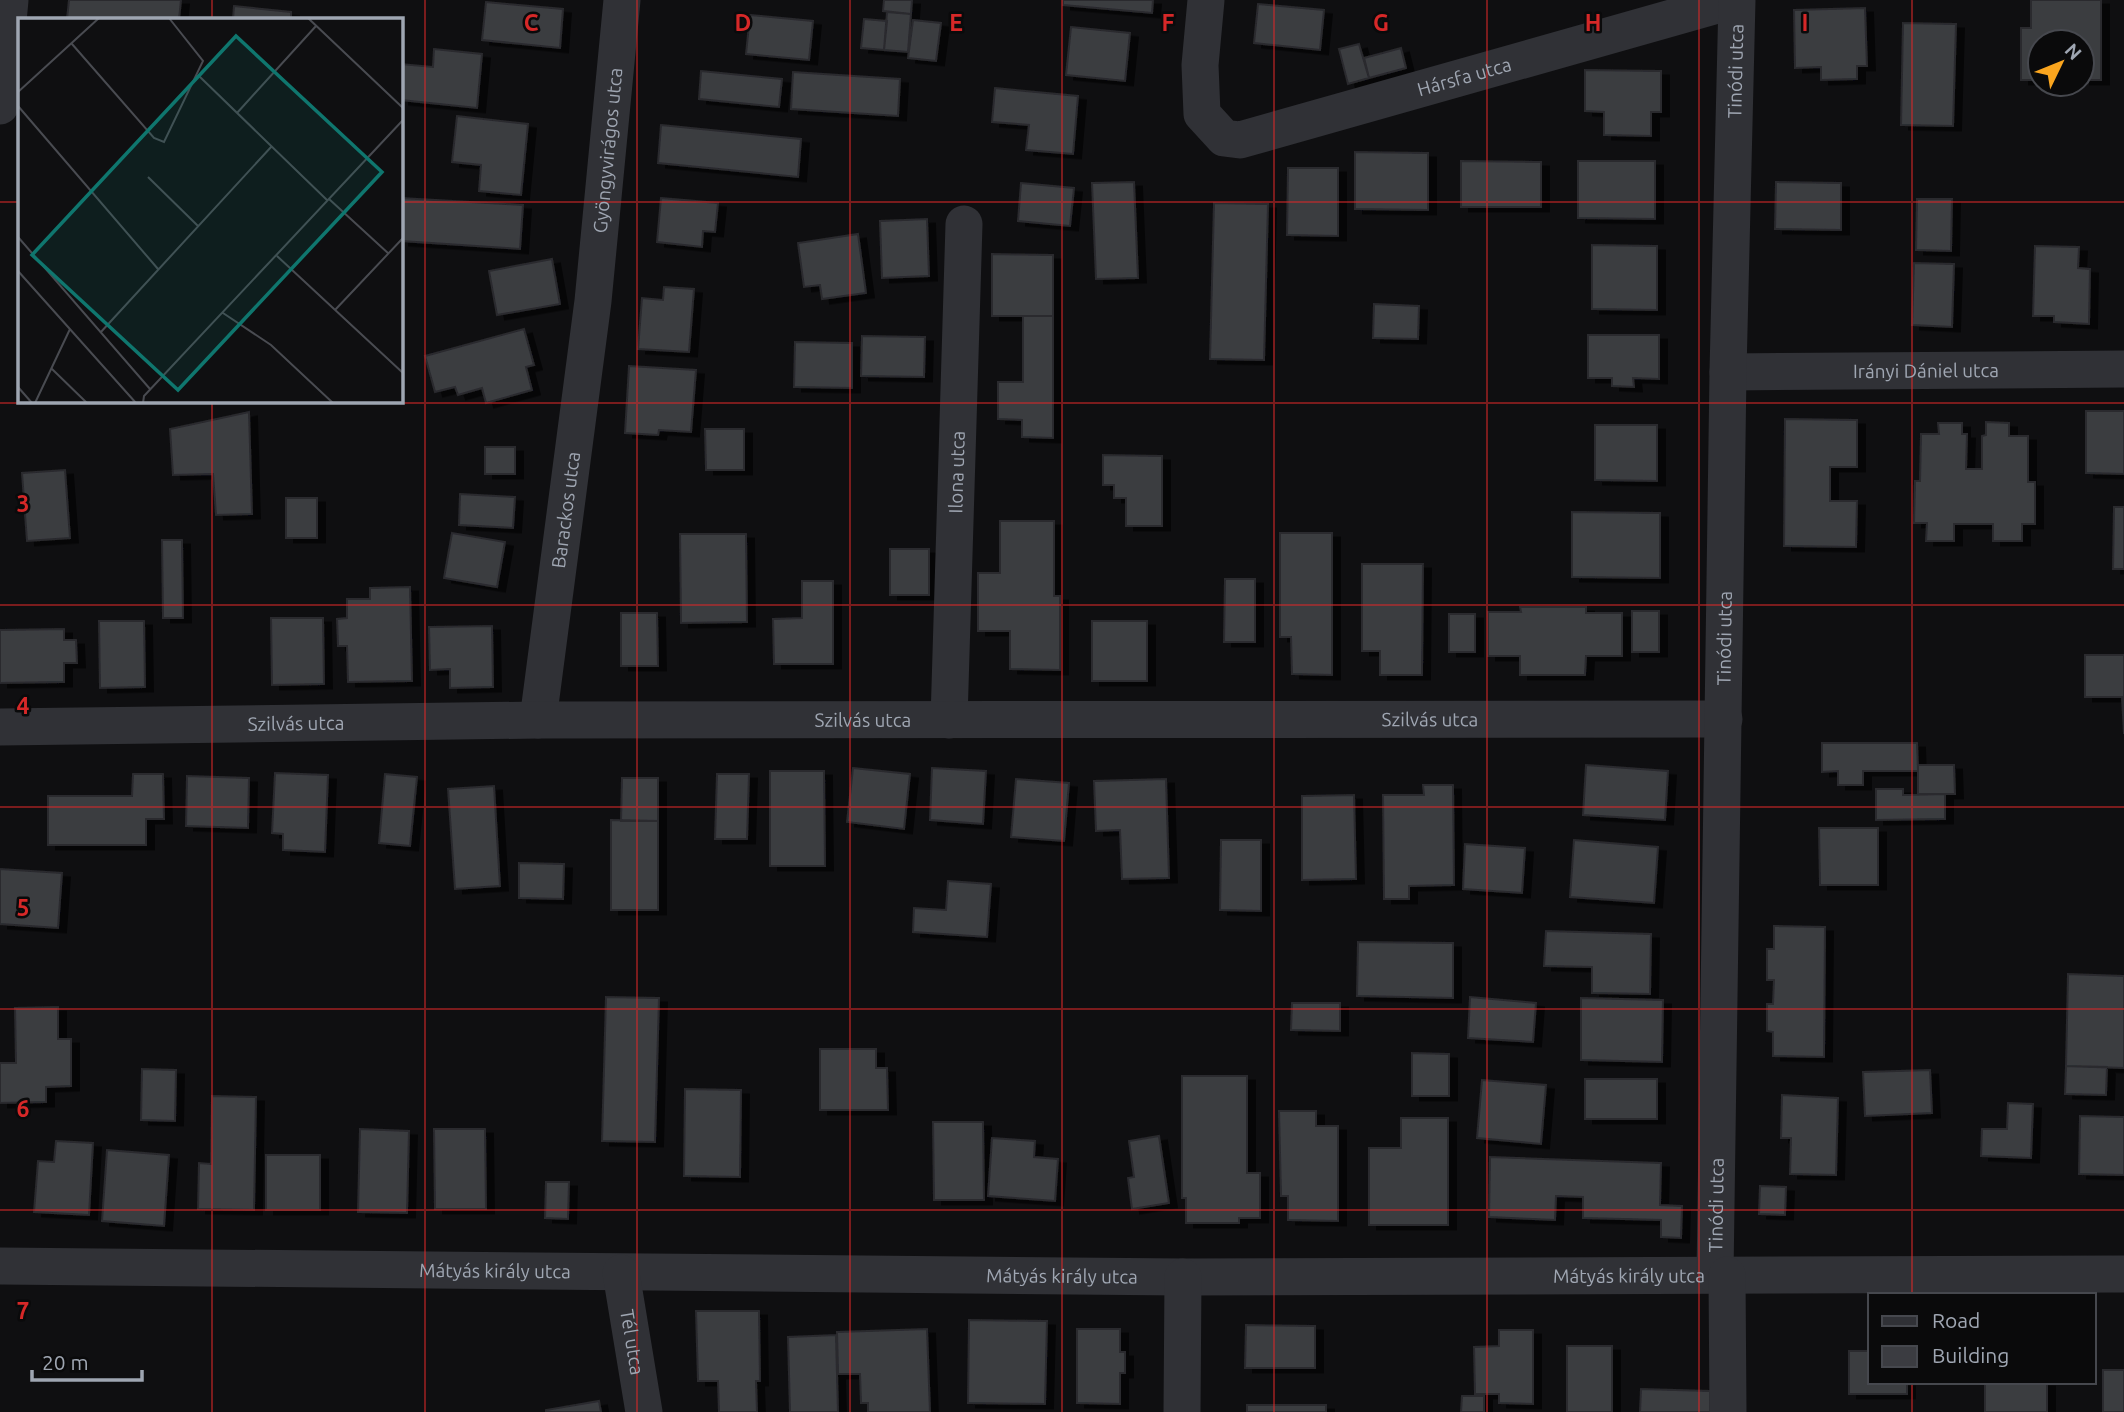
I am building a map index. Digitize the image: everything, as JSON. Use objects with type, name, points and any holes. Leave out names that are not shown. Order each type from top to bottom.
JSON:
[{"type":"street","points":[[0,106],[10,0]]},
{"type":"street","name":"Gyöngyvirágos utca","points":[[593,301],[622,0]]},
{"type":"street","name":"Hársfa utca","points":[[1206,0],[1200,65],[1202,114],[1224,138],[1240,140],[1736,0]]},
{"type":"street","name":"Tinódi utca","points":[[1728,1412],[1721,1275],[1724,719],[1736,0]]},
{"type":"street","name":"Ilona utca","points":[[950,720],[964,223]]},
{"type":"street","name":"Barackos utca","points":[[538,720],[593,301]]},
{"type":"street","name":"Irányi Dániel utca","points":[[1728,372],[2124,369]]},
{"type":"street","name":"Szilvás utca","points":[[0,727],[538,720],[1724,719]]},
{"type":"street","name":"Mátyás király utca","points":[[0,1266],[1183,1277],[2124,1274]]},
{"type":"street","name":"Tél utca","points":[[621,1273],[644,1412]]},
{"type":"street","points":[[1182,1412],[1183,1277]]},
{"type":"building","points":[[69,0],[181,0],[179,18],[67,18]]},
{"type":"building","points":[[884,0],[912,0],[911,14],[883,11]]},
{"type":"building","points":[[1063,0],[1153,0],[1152,13],[1063,5]]},
{"type":"building","points":[[2031,0],[2101,0],[2101,80],[2096,80],[2096,28],[2031,28]]},
{"type":"building","points":[[486,2],[563,9],[560,48],[482,40]]},
{"type":"building","points":[[1258,4],[1324,10],[1320,50],[1254,43]]},
{"type":"building","points":[[234,6],[291,12],[291,18],[233,18]]},
{"type":"building","points":[[1865,8],[1867,66],[1857,66],[1857,79],[1821,80],[1821,67],[1795,68],[1794,10]]},
{"type":"building","points":[[887,12],[911,14],[908,52],[884,50]]},
{"type":"building","points":[[750,15],[813,21],[809,60],[746,54]]},
{"type":"building","points":[[864,19],[887,21],[884,50],[861,48]]},
{"type":"building","points":[[913,20],[941,23],[936,61],[908,58]]},
{"type":"building","points":[[1903,23],[1956,24],[1953,126],[1901,125]]},
{"type":"building","points":[[1071,27],[1130,33],[1125,81],[1066,75]]},
{"type":"building","points":[[2021,28],[2026,28],[2026,80],[2021,80]]},
{"type":"building","points":[[1359,44],[1369,78],[1348,84],[1339,49]]},
{"type":"building","points":[[1401,48],[1406,68],[1369,78],[1364,58]]},
{"type":"building","points":[[434,49],[482,54],[477,108],[402,100],[402,64],[433,67]]},
{"type":"building","points":[[1585,70],[1661,71],[1661,112],[1651,112],[1651,136],[1604,135],[1604,112],[1585,111]]},
{"type":"building","points":[[701,71],[782,79],[779,107],[699,99]]},
{"type":"building","points":[[793,72],[900,79],[898,116],[791,109]]},
{"type":"building","points":[[995,88],[1078,96],[1073,154],[1026,150],[1029,125],[992,122]]},
{"type":"building","points":[[457,116],[528,124],[521,195],[479,191],[481,165],[452,162]]},
{"type":"building","points":[[661,125],[801,139],[798,177],[658,163]]},
{"type":"building","points":[[1355,152],[1428,153],[1428,210],[1355,209]]},
{"type":"building","points":[[1461,161],[1541,162],[1541,207],[1461,207]]},
{"type":"building","points":[[1578,161],[1655,161],[1655,219],[1578,218]]},
{"type":"building","points":[[1288,168],[1338,168],[1338,236],[1287,235]]},
{"type":"building","points":[[1134,182],[1138,278],[1096,279],[1092,183]]},
{"type":"building","points":[[1776,182],[1841,183],[1841,230],[1775,229]]},
{"type":"building","points":[[1021,183],[1074,188],[1070,226],[1018,221]]},
{"type":"building","points":[[402,198],[523,205],[520,249],[402,241]]},
{"type":"building","points":[[661,198],[718,203],[715,232],[703,231],[702,247],[657,242]]},
{"type":"building","points":[[1917,199],[1952,199],[1951,251],[1916,250]]},
{"type":"building","points":[[1214,203],[1268,204],[1264,360],[1210,359]]},
{"type":"building","points":[[927,219],[929,276],[882,278],[880,221]]},
{"type":"building","points":[[858,234],[866,293],[822,299],[820,285],[804,287],[798,243]]},
{"type":"building","points":[[1592,245],[1657,246],[1657,310],[1592,309]]},
{"type":"building","points":[[2035,246],[2079,247],[2078,268],[2090,269],[2089,324],[2054,322],[2054,316],[2033,316]]},
{"type":"building","points":[[992,254],[1053,255],[1053,316],[992,316]]},
{"type":"building","points":[[552,259],[560,304],[497,315],[489,271]]},
{"type":"building","points":[[1914,263],[1954,264],[1952,327],[1912,325]]},
{"type":"building","points":[[664,287],[694,289],[689,352],[638,349],[642,298],[663,300]]},
{"type":"building","points":[[1374,304],[1419,306],[1418,339],[1373,338]]},
{"type":"building","points":[[1023,316],[1053,316],[1053,438],[1022,437],[1022,420],[998,419],[998,382],[1023,382]]},
{"type":"building","points":[[524,329],[534,365],[526,367],[532,390],[486,403],[482,388],[458,395],[455,387],[435,392],[425,356]]},
{"type":"building","points":[[1588,335],[1659,335],[1659,379],[1633,378],[1634,387],[1612,386],[1612,378],[1588,378]]},
{"type":"building","points":[[862,336],[925,337],[924,377],[861,376]]},
{"type":"building","points":[[795,342],[852,343],[852,388],[794,387]]},
{"type":"building","points":[[629,366],[696,370],[691,432],[659,430],[658,435],[625,433]]},
{"type":"building","points":[[2086,411],[2124,411],[2124,474],[2086,473]]},
{"type":"building","points":[[249,412],[252,514],[216,515],[213,474],[173,475],[170,429]]},
{"type":"building","points":[[1785,419],[1857,420],[1857,467],[1830,467],[1830,501],[1857,501],[1856,547],[1784,546]]},
{"type":"building","points":[[1986,422],[2009,423],[2009,436],[2028,436],[2028,482],[2035,482],[2035,524],[2022,524],[2022,541],[1993,541],[1993,524],[1954,524],[1954,541],[1926,541],[1927,523],[1914,523],[1915,481],[1920,481],[1921,434],[1939,434],[1938,423],[1962,423],[1962,434],[1967,434],[1966,469],[1982,469],[1982,436],[1986,435]]},
{"type":"building","points":[[1595,425],[1657,425],[1657,481],[1595,480]]},
{"type":"building","points":[[705,429],[744,429],[744,470],[706,470]]},
{"type":"building","points":[[485,447],[515,447],[515,474],[485,474]]},
{"type":"building","points":[[1103,455],[1162,456],[1162,526],[1126,526],[1126,498],[1114,498],[1114,485],[1103,485]]},
{"type":"building","points":[[65,470],[70,538],[27,541],[22,473]]},
{"type":"building","points":[[460,494],[515,497],[513,528],[459,525]]},
{"type":"building","points":[[286,498],[317,498],[317,538],[286,538]]},
{"type":"building","points":[[2114,507],[2124,507],[2124,569],[2113,569]]},
{"type":"building","points":[[1572,512],[1660,513],[1660,578],[1572,577]]},
{"type":"building","points":[[1000,521],[1054,521],[1054,596],[1060,596],[1060,670],[1010,669],[1010,631],[978,631],[978,573],[1000,573]]},
{"type":"building","points":[[452,533],[505,542],[497,587],[444,578]]},
{"type":"building","points":[[1280,533],[1332,533],[1332,675],[1292,674],[1291,637],[1280,637]]},
{"type":"building","points":[[680,534],[746,534],[747,622],[681,623]]},
{"type":"building","points":[[162,540],[182,540],[183,618],[163,618]]},
{"type":"building","points":[[890,549],[929,549],[929,595],[890,595]]},
{"type":"building","points":[[1362,564],[1423,564],[1422,675],[1380,675],[1380,651],[1362,651]]},
{"type":"building","points":[[1225,579],[1255,579],[1255,642],[1224,642]]},
{"type":"building","points":[[802,581],[833,581],[833,664],[774,664],[773,619],[802,618]]},
{"type":"building","points":[[410,587],[412,681],[348,682],[347,646],[338,646],[337,619],[347,618],[347,599],[370,599],[370,588]]},
{"type":"building","points":[[1520,607],[1586,607],[1586,613],[1622,613],[1622,656],[1586,656],[1585,675],[1520,675],[1520,656],[1488,656],[1488,612],[1521,612]]},
{"type":"building","points":[[1632,611],[1659,611],[1659,652],[1632,652]]},
{"type":"building","points":[[621,613],[657,613],[658,666],[621,666]]},
{"type":"building","points":[[1449,614],[1475,614],[1475,652],[1449,652]]},
{"type":"building","points":[[271,618],[323,618],[324,684],[272,685]]},
{"type":"building","points":[[99,621],[144,621],[145,687],[100,688]]},
{"type":"building","points":[[1092,621],[1147,621],[1147,681],[1092,681]]},
{"type":"building","points":[[492,626],[493,687],[450,688],[450,669],[430,670],[429,627]]},
{"type":"building","points":[[64,629],[64,640],[76,640],[77,663],[64,663],[64,682],[0,683],[0,630]]},
{"type":"building","points":[[2085,655],[2124,655],[2124,734],[2122,697],[2085,697]]},
{"type":"building","points":[[1822,743],[1917,743],[1918,771],[1863,771],[1863,785],[1838,785],[1838,771],[1822,772]]},
{"type":"building","points":[[1586,765],[1668,771],[1665,820],[1583,815]]},
{"type":"building","points":[[1918,765],[1954,765],[1955,794],[1918,794]]},
{"type":"building","points":[[853,768],[910,774],[904,829],[847,822]]},
{"type":"building","points":[[932,768],[986,771],[983,824],[930,820]]},
{"type":"building","points":[[770,771],[824,771],[825,866],[770,866]]},
{"type":"building","points":[[275,773],[328,775],[325,852],[283,850],[283,834],[272,833]]},
{"type":"building","points":[[133,774],[163,774],[164,819],[146,819],[146,845],[48,845],[48,796],[132,796]]},
{"type":"building","points":[[385,774],[417,777],[410,846],[379,843]]},
{"type":"building","points":[[717,774],[749,774],[747,839],[715,839]]},
{"type":"building","points":[[187,776],[249,778],[248,828],[186,826]]},
{"type":"building","points":[[622,778],[658,778],[658,821],[621,821]]},
{"type":"building","points":[[1016,779],[1069,783],[1064,841],[1011,837]]},
{"type":"building","points":[[1166,779],[1169,878],[1122,879],[1120,830],[1096,831],[1094,781]]},
{"type":"building","points":[[1423,785],[1453,785],[1454,885],[1409,886],[1409,899],[1384,899],[1383,795],[1424,795]]},
{"type":"building","points":[[494,786],[500,886],[455,889],[448,789]]},
{"type":"building","points":[[1876,789],[1903,789],[1903,795],[1945,794],[1945,819],[1876,820]]},
{"type":"building","points":[[1354,795],[1356,879],[1302,880],[1302,796]]},
{"type":"building","points":[[611,820],[658,821],[658,910],[611,910]]},
{"type":"building","points":[[1819,828],[1878,828],[1878,885],[1820,885]]},
{"type":"building","points":[[1221,840],[1261,840],[1261,911],[1220,910]]},
{"type":"building","points":[[1574,840],[1658,847],[1654,903],[1570,897]]},
{"type":"building","points":[[1465,844],[1525,848],[1522,893],[1463,889]]},
{"type":"building","points":[[519,863],[564,864],[563,899],[519,898]]},
{"type":"building","points":[[0,869],[62,873],[58,928],[0,924]]},
{"type":"building","points":[[948,881],[991,884],[987,937],[913,932],[914,908],[946,910]]},
{"type":"building","points":[[1774,926],[1825,927],[1824,1057],[1773,1056],[1773,1032],[1767,1031],[1767,1004],[1773,1004],[1774,980],[1767,980],[1767,949],[1774,949]]},
{"type":"building","points":[[1546,931],[1651,934],[1650,994],[1592,993],[1592,967],[1544,966]]},
{"type":"building","points":[[1358,942],[1453,943],[1453,998],[1357,996]]},
{"type":"building","points":[[2068,974],[2124,976],[2124,1068],[2066,1066]]},
{"type":"building","points":[[606,997],[659,998],[655,1142],[602,1141]]},
{"type":"building","points":[[1470,997],[1536,1003],[1533,1042],[1468,1038]]},
{"type":"building","points":[[1581,998],[1663,1000],[1662,1062],[1581,1060]]},
{"type":"building","points":[[1292,1003],[1340,1003],[1340,1031],[1291,1030]]},
{"type":"building","points":[[58,1007],[58,1039],[71,1039],[71,1086],[46,1087],[46,1102],[0,1103],[0,1063],[16,1063],[15,1008]]},
{"type":"building","points":[[820,1049],[876,1049],[876,1068],[887,1068],[888,1110],[820,1110]]},
{"type":"building","points":[[1412,1053],[1449,1054],[1449,1096],[1412,1096]]},
{"type":"building","points":[[2066,1066],[2107,1067],[2106,1095],[2065,1094]]},
{"type":"building","points":[[142,1069],[176,1070],[175,1121],[141,1120]]},
{"type":"building","points":[[1930,1070],[1932,1113],[1865,1116],[1863,1072]]},
{"type":"building","points":[[1182,1076],[1247,1076],[1247,1173],[1260,1173],[1260,1218],[1239,1218],[1239,1223],[1186,1223],[1186,1198],[1182,1198]]},
{"type":"building","points":[[1585,1079],[1657,1079],[1657,1119],[1585,1119]]},
{"type":"building","points":[[1482,1080],[1546,1085],[1541,1144],[1477,1138]]},
{"type":"building","points":[[685,1089],[741,1090],[740,1177],[684,1176]]},
{"type":"building","points":[[1782,1095],[1838,1098],[1836,1175],[1790,1174],[1791,1138],[1781,1138]]},
{"type":"building","points":[[212,1096],[256,1097],[254,1210],[198,1209],[199,1163],[211,1164]]},
{"type":"building","points":[[2008,1103],[2033,1104],[2031,1158],[1981,1156],[1982,1129],[2007,1129]]},
{"type":"building","points":[[1279,1111],[1316,1111],[1316,1126],[1338,1126],[1338,1221],[1288,1220],[1288,1196],[1281,1196]]},
{"type":"building","points":[[2080,1116],[2124,1117],[2124,1175],[2079,1174]]},
{"type":"building","points":[[1401,1118],[1448,1118],[1448,1225],[1369,1225],[1369,1148],[1401,1148]]},
{"type":"building","points":[[933,1122],[983,1122],[984,1200],[934,1200]]},
{"type":"building","points":[[360,1129],[409,1131],[407,1213],[358,1212]]},
{"type":"building","points":[[434,1129],[485,1129],[486,1209],[435,1209]]},
{"type":"building","points":[[1159,1136],[1169,1203],[1132,1209],[1128,1178],[1134,1177],[1129,1141]]},
{"type":"building","points":[[992,1138],[1035,1141],[1034,1157],[1058,1159],[1055,1201],[988,1196]]},
{"type":"building","points":[[56,1141],[93,1143],[89,1215],[34,1212],[38,1161],[54,1162]]},
{"type":"building","points":[[107,1150],[169,1155],[164,1226],[102,1221]]},
{"type":"building","points":[[266,1155],[320,1155],[320,1210],[266,1210]]},
{"type":"building","points":[[1490,1157],[1661,1163],[1660,1205],[1682,1206],[1681,1238],[1661,1237],[1661,1220],[1583,1218],[1583,1197],[1556,1196],[1555,1220],[1489,1217]]},
{"type":"building","points":[[546,1182],[569,1182],[568,1219],[545,1218]]},
{"type":"building","points":[[1760,1186],[1786,1187],[1785,1215],[1759,1214]]},
{"type":"building","points":[[696,1311],[759,1311],[760,1381],[756,1381],[757,1412],[719,1412],[718,1381],[698,1381]]},
{"type":"building","points":[[969,1320],[1047,1321],[1045,1404],[968,1403]]},
{"type":"building","points":[[1246,1325],[1315,1326],[1315,1368],[1245,1368]]},
{"type":"building","points":[[927,1329],[930,1412],[868,1412],[868,1403],[861,1403],[860,1374],[838,1374],[837,1332]]},
{"type":"building","points":[[1077,1329],[1120,1329],[1120,1352],[1125,1352],[1125,1373],[1120,1373],[1120,1404],[1077,1403]]},
{"type":"building","points":[[1499,1330],[1533,1330],[1533,1404],[1499,1403],[1499,1394],[1475,1394],[1474,1347],[1499,1346]]},
{"type":"building","points":[[836,1335],[838,1412],[790,1412],[788,1337]]},
{"type":"building","points":[[1567,1346],[1612,1346],[1612,1412],[1567,1412]]},
{"type":"building","points":[[1849,1351],[1868,1351],[1868,1384],[1907,1384],[1907,1394],[1849,1394]]},
{"type":"building","points":[[2103,1370],[2124,1370],[2124,1412],[2103,1412]]},
{"type":"building","points":[[1985,1384],[2047,1384],[2047,1412],[1985,1412]]},
{"type":"building","points":[[1641,1389],[1710,1391],[1710,1412],[1640,1412]]},
{"type":"building","points":[[1462,1396],[1484,1396],[1484,1412],[1461,1412]]},
{"type":"building","points":[[599,1401],[601,1412],[546,1412],[546,1410]]},
{"type":"building","points":[[1247,1405],[1326,1405],[1326,1412],[1247,1412]]}]
